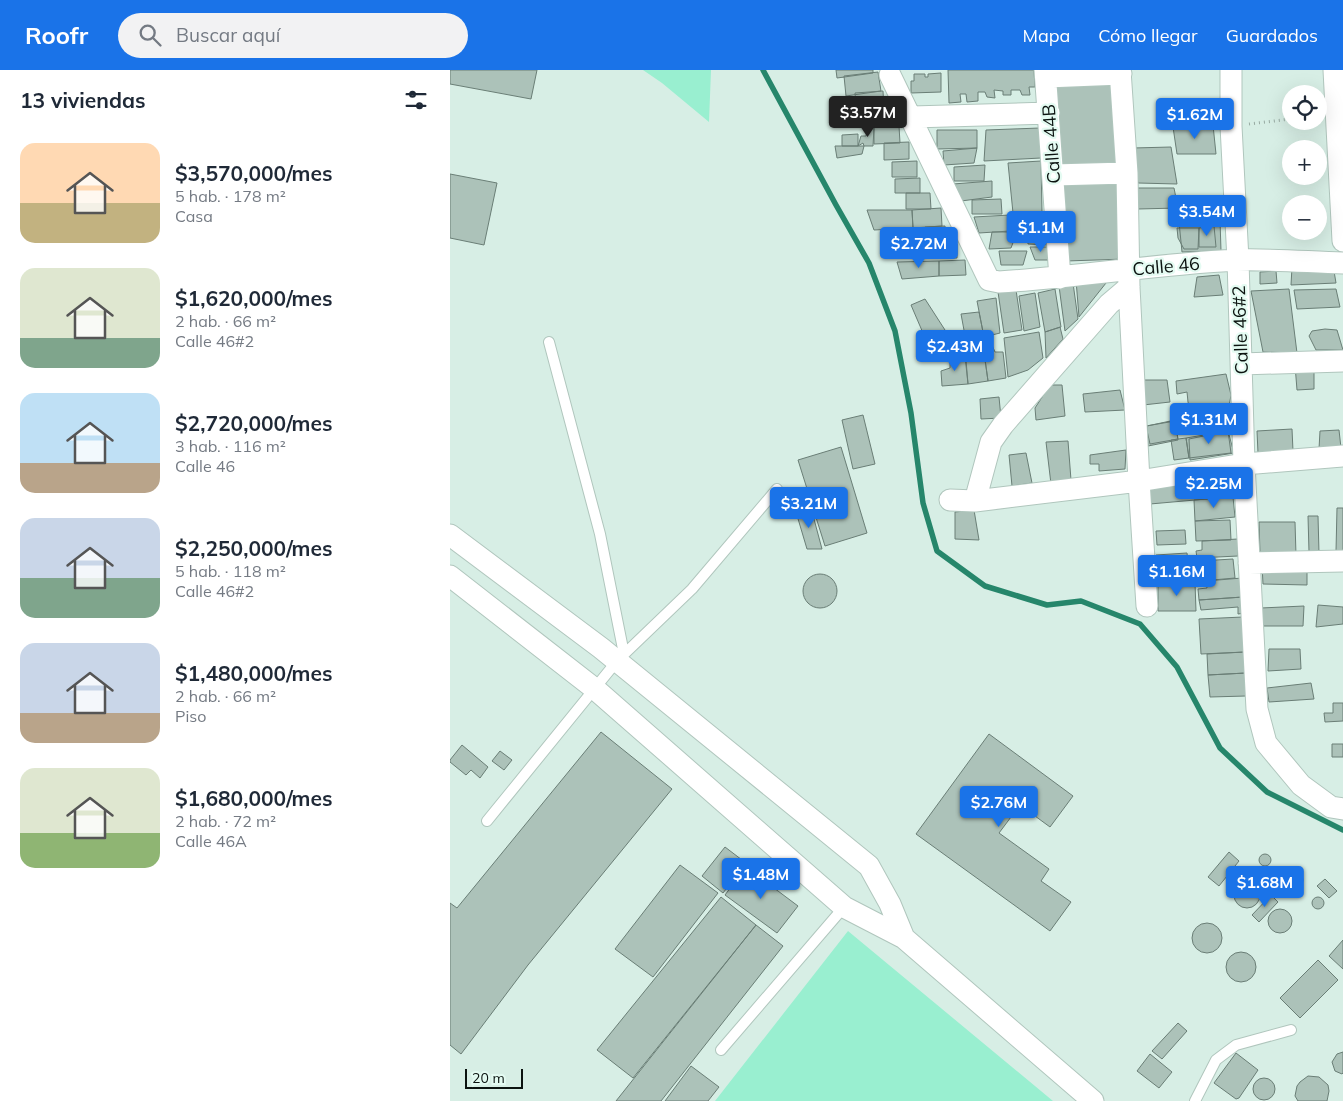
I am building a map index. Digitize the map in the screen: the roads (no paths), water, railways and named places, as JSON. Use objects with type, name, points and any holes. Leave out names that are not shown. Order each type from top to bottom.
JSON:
[{"type":"street","name":"Calle 46#2","points":[[1231,70],[1231,126],[1238,260],[1244,464],[1258,709],[1266,743],[1301,785],[1330,807],[1343,809]]},
{"type":"street","points":[[1334,70],[1340,136],[1343,231]]},
{"type":"street","points":[[1045,74],[1120,72],[1127,174],[1129,278],[1147,606]]},
{"type":"street","name":"Calle 44B","points":[[1045,74],[1060,278]]},
{"type":"street","points":[[890,75],[912,117],[1049,113]]},
{"type":"street","name":"Calle 46","points":[[912,117],[989,280],[999,282],[1060,278],[1129,278],[1238,260],[1343,263]]},
{"type":"street","points":[[1053,175],[1127,174]]},
{"type":"street","points":[[975,501],[991,442],[995,436],[1110,304],[1129,278]]},
{"type":"street","points":[[1241,364],[1343,361]]},
{"type":"street","points":[[950,500],[975,501],[1139,481],[1244,464],[1343,456]]},
{"type":"street","points":[[450,535],[621,658],[869,866],[890,904],[904,938]]},
{"type":"street","points":[[1249,563],[1343,561]]},
{"type":"street","points":[[450,576],[595,689],[844,907],[904,938],[1092,1101]]},
{"type":"lane","points":[[549,342],[600,534],[621,658]]},
{"type":"lane","points":[[486,821],[621,658],[692,589],[777,489]]},
{"type":"lane","points":[[721,1050],[844,907]]},
{"type":"lane","points":[[1195,1101],[1216,1060],[1236,1045],[1291,1030]]},
{"type":"waterway","points":[[763,70],[869,263],[895,331],[911,413],[923,503],[937,551],[985,586],[1047,605],[1081,601],[1140,624],[1177,667],[1220,748],[1267,792],[1343,830]]}]
